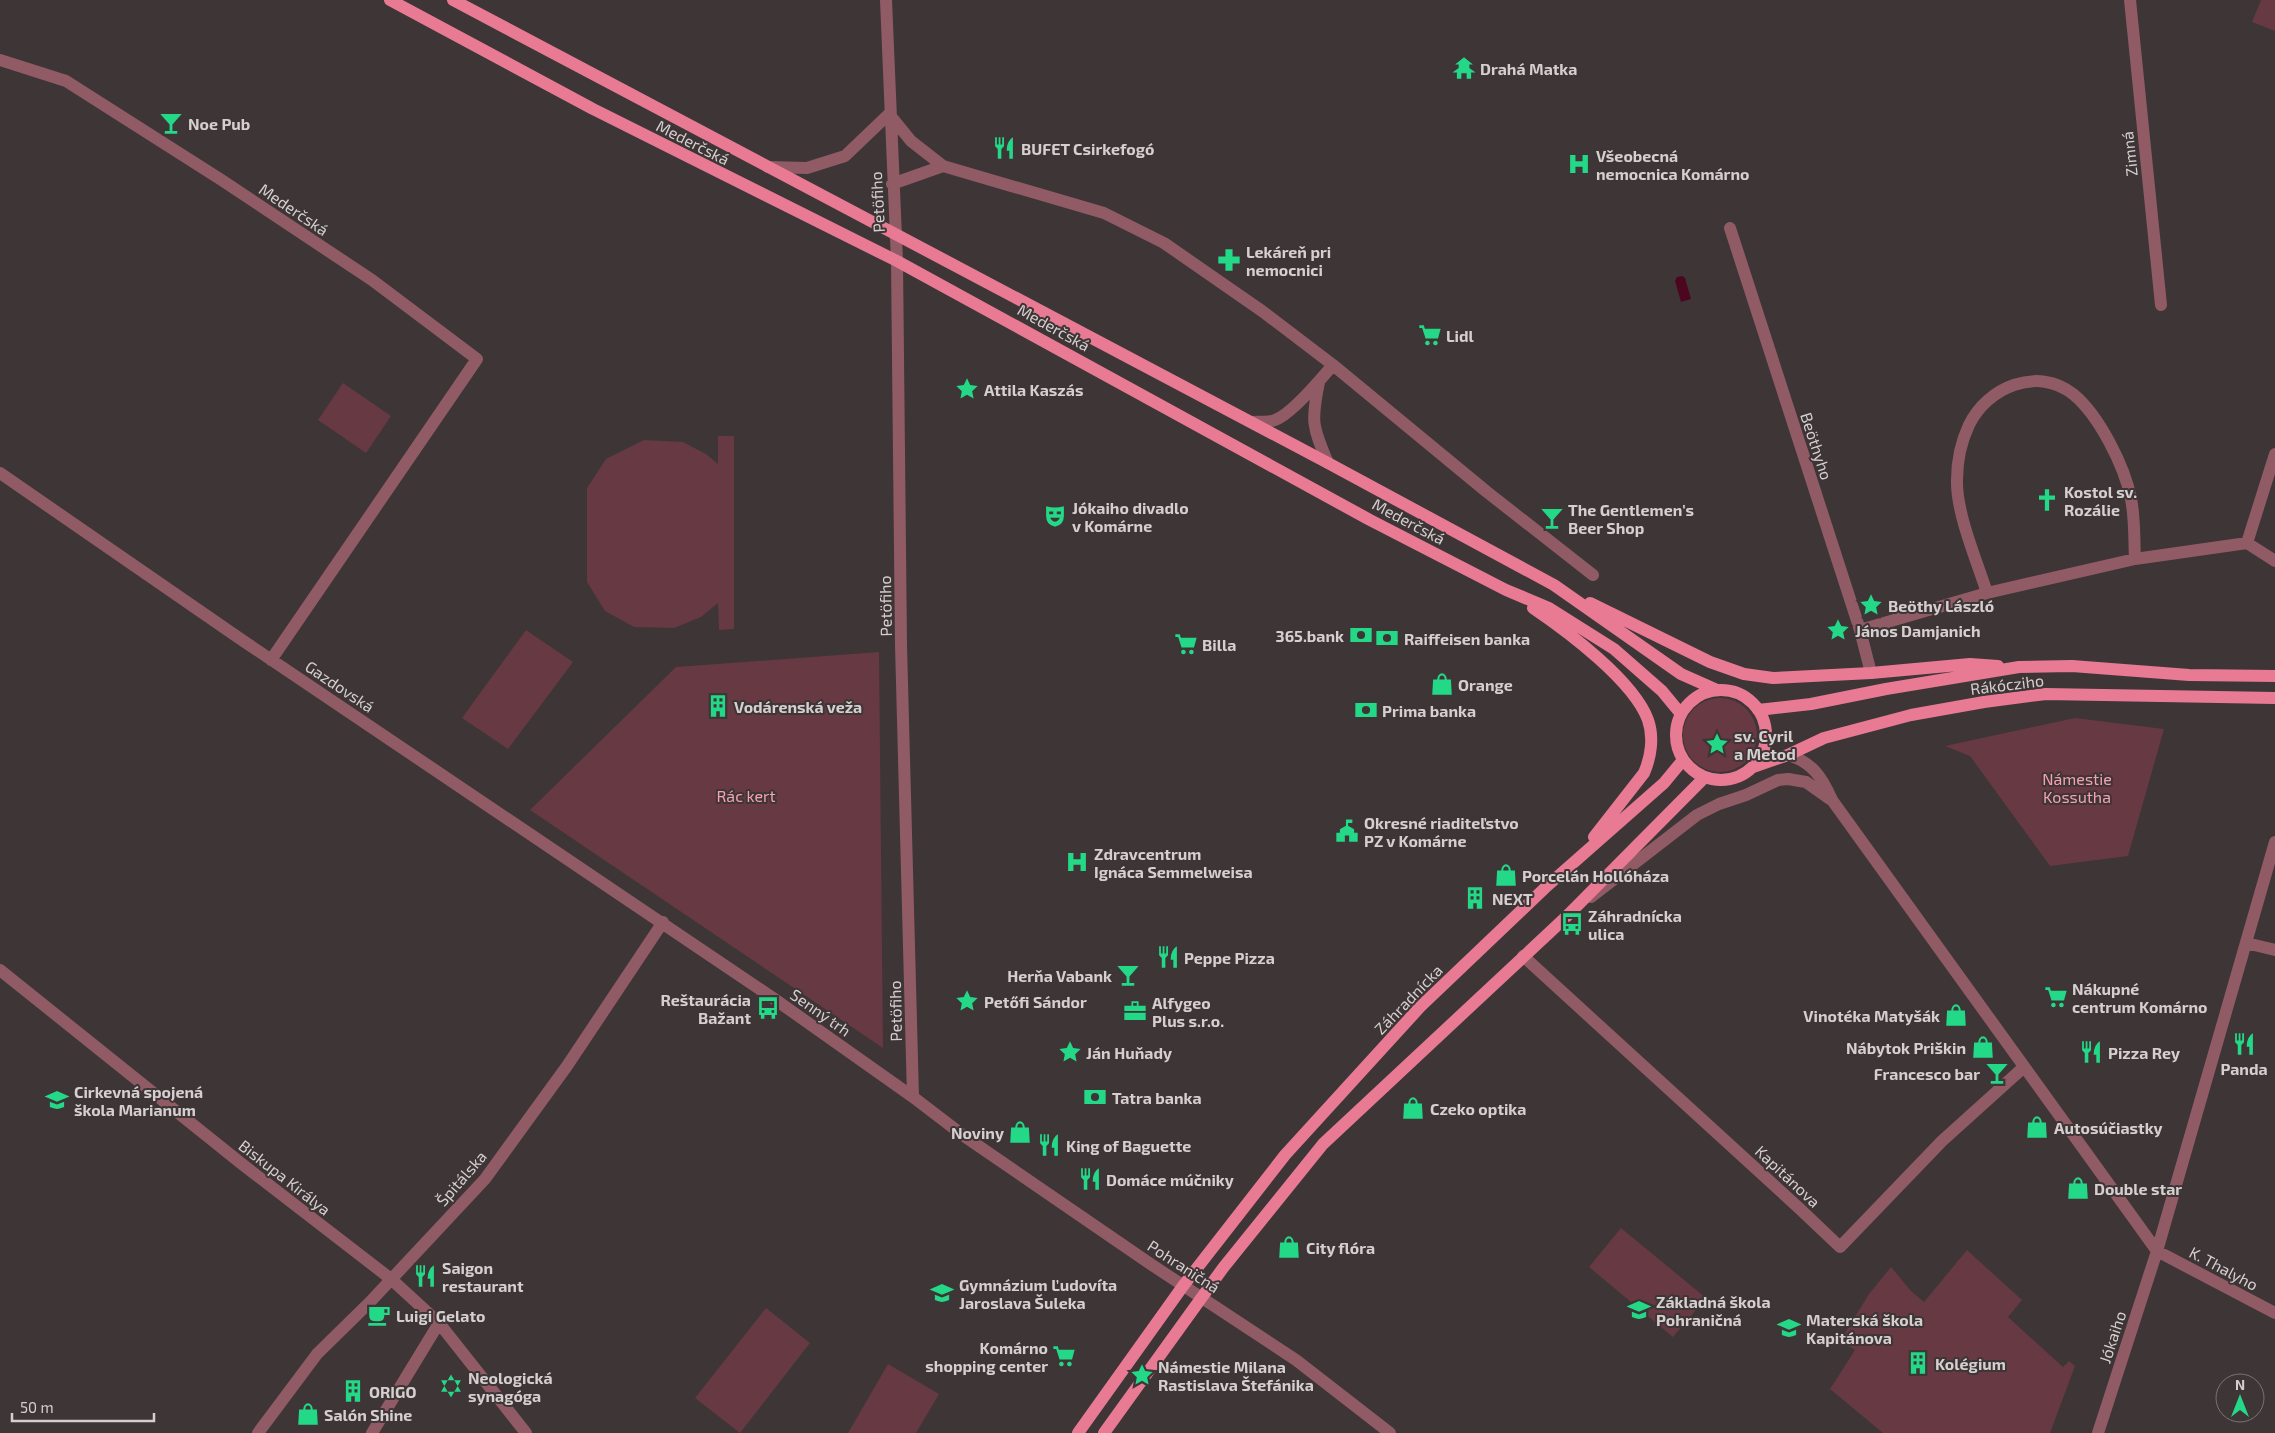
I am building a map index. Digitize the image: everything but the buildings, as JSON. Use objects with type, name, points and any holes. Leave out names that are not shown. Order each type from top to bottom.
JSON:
[{"type":"main road","name":"Mederčská","points":[[390,0],[593,109],[897,261],[1370,520],[1506,590],[1549,608],[1614,649],[1662,691],[1681,714]]},
{"type":"main road","name":"Mederčská","points":[[453,0],[1251,422],[1554,585],[1681,674],[1717,690]]},
{"type":"main road","points":[[1554,585],[1710,662],[1744,674],[1773,678],[1872,673],[1970,664],[2019,667]]},
{"type":"main road","points":[[1506,590],[1562,627],[1617,677],[1640,704],[1648,721],[1651,741],[1648,762],[1644,773],[1596,834],[1548,886]]},
{"type":"main road","name":"Rákócziho","points":[[1758,710],[1811,704],[1886,689],[2019,667],[2072,666],[2189,675],[2275,676]]},
{"type":"main road","points":[[1717,690],[1730,691],[1743,696],[1758,710],[1764,721],[1766,740],[1763,752],[1753,767],[1744,774],[1728,780],[1704,778],[1692,770],[1683,760],[1678,749],[1676,725],[1681,714],[1696,698],[1717,690]]},
{"type":"main road","name":"Rákócziho","points":[[1753,767],[1788,755],[1824,738],[1911,715],[1984,702],[2046,694],[2275,698]]},
{"type":"main road","name":"Záhradnícka","points":[[1183,1286],[1285,1155],[1420,1007],[1548,886],[1664,783],[1683,760]]},
{"type":"main road","points":[[1104,1433],[1202,1297],[1323,1144],[1522,956],[1565,918],[1704,778]]},
{"type":"main road","points":[[1078,1433],[1183,1286]]},
{"type":"street","name":"Petöfiho","points":[[886,0],[889,114],[897,261],[901,635],[914,1097]]},
{"type":"street","name":"Zimná","points":[[2130,0],[2160,305]]},
{"type":"street","name":"Mederčská","points":[[0,60],[66,81],[82,91],[372,280],[477,359],[271,660]]},
{"type":"street","points":[[768,167],[807,168],[845,156],[889,114],[911,141],[943,166],[1104,213],[1164,243],[1262,311],[1593,575]]},
{"type":"street","points":[[892,184],[943,166]]},
{"type":"street","name":"Beöthyho","points":[[1730,228],[1860,630],[1872,673]]},
{"type":"street","points":[[1251,422],[1275,420],[1289,410],[1319,382],[1332,365]]},
{"type":"street","points":[[1319,382],[1313,424],[1328,463]]},
{"type":"street","points":[[1987,593],[1958,500],[1956,482],[1962,442],[1974,416],[1994,395],[2010,386],[2027,382],[2051,382],[2065,388],[2085,407],[2102,430],[2126,479],[2132,500],[2134,559]]},
{"type":"street","points":[[2247,543],[2275,454]]},
{"type":"street","name":"Gazdovská","points":[[0,474],[271,660],[663,922]]},
{"type":"street","points":[[1860,630],[1987,593],[2134,559],[2247,543],[2275,562]]},
{"type":"street","points":[[1788,755],[1799,758],[1816,770],[1832,800],[2157,1251]]},
{"type":"street","points":[[1565,918],[1709,808],[1746,795],[1778,780],[1788,779],[1806,782],[1832,800]]},
{"type":"street","points":[[2157,1251],[2275,842]]},
{"type":"street","name":"Senný trh","points":[[663,922],[914,1097],[957,1131]]},
{"type":"street","name":"Špitálska","points":[[258,1433],[317,1354],[485,1179],[567,1066],[663,922]]},
{"type":"street","points":[[2246,943],[2275,950]]},
{"type":"street","name":"Kapitánova","points":[[1522,956],[1840,1247],[1942,1141],[2024,1067]]},
{"type":"street","name":"Biskupa Királya","points":[[0,970],[242,1164],[391,1279],[439,1323],[526,1433]]},
{"type":"street","name":"Pohraničná","points":[[957,1131],[1183,1286],[1296,1360],[1390,1433]]},
{"type":"street","name":"K. Thalyho","points":[[2157,1251],[2275,1314]]},
{"type":"street","name":"Jókaiho","points":[[2098,1433],[2157,1251]]},
{"type":"street","points":[[372,1433],[439,1323]]},
{"type":"green space","points":[[2261,0],[2275,0],[2275,31],[2252,22]]},
{"type":"green space","points":[[343,383],[391,416],[366,453],[318,420]]},
{"type":"green space","points":[[718,436],[734,436],[734,629],[719,630],[718,603],[701,617],[674,628],[634,627],[605,611],[587,582],[587,488],[606,459],[644,440],[683,442],[706,454],[718,464]]},
{"type":"green space","points":[[526,630],[573,662],[508,749],[462,718]]},
{"type":"green space","name":"Rác kert","points":[[879,652],[883,1048],[530,810],[676,667]]},
{"type":"green space","points":[[1713,698],[1727,698],[1741,704],[1751,714],[1757,728],[1757,742],[1751,756],[1741,766],[1727,772],[1713,772],[1699,766],[1689,756],[1683,742],[1683,728],[1689,714],[1699,704]]},
{"type":"green space","name":"Námestie Kossutha","points":[[2075,718],[2164,729],[2128,856],[2050,866],[1970,756],[1945,746]]},
{"type":"green space","points":[[1621,1228],[1706,1298],[1673,1337],[1589,1267]]},
{"type":"green space","points":[[1967,1250],[2022,1300],[2008,1317],[2063,1367],[2069,1361],[2075,1366],[2050,1433],[1883,1433],[1830,1389],[1855,1350],[1840,1341],[1869,1294],[1891,1267],[1911,1291],[1924,1302]]},
{"type":"green space","points":[[766,1308],[810,1343],[740,1433],[695,1398]]},
{"type":"green space","points":[[888,1364],[939,1394],[916,1433],[848,1433]]},
{"type":"shaded area","points":[[1682,276],[1685,278],[1691,299],[1681,302],[1675,281],[1677,277]]},
{"type":"place","name":"Drahá Matka","points":[[1464,68]]},
{"type":"place","name":"Noe Pub","points":[[171,123]]},
{"type":"place","name":"BUFET Csirkefogó","points":[[1004,148]]},
{"type":"place","name":"Všeobecná nemocnica Komárno","points":[[1579,164]]},
{"type":"place","name":"Lekáreň pri nemocnici","points":[[1229,260]]},
{"type":"place","name":"Lidl","points":[[1430,335]]},
{"type":"place","name":"Attila Kaszás","points":[[967,389]]},
{"type":"place","name":"Kostol sv. Rozálie","points":[[2047,500]]},
{"type":"place","name":"Jókaiho divadlo v Komárne","points":[[1055,516]]},
{"type":"place","name":"The Gentlemen's Beer Shop","points":[[1552,518]]},
{"type":"place","name":"Beöthy László","points":[[1871,605]]},
{"type":"place","name":"János Damjanich","points":[[1838,630]]},
{"type":"place","name":"365.bank","points":[[1361,635]]},
{"type":"place","name":"Raiffeisen banka","points":[[1387,638]]},
{"type":"place","name":"Billa","points":[[1186,644]]},
{"type":"place","name":"Orange","points":[[1442,684]]},
{"type":"place","name":"Vodárenská veža","points":[[718,706]]},
{"type":"place","name":"Prima banka","points":[[1366,710]]},
{"type":"place","name":"sv. Cyril a Metod","points":[[1717,744]]},
{"type":"place","name":"Okresné riaditeľstvo PZ v Komárne","points":[[1347,831]]},
{"type":"place","name":"Zdravcentrum Ignáca Semmelweisa","points":[[1077,862]]},
{"type":"place","name":"Porcelán Hollóháza","points":[[1506,875]]},
{"type":"place","name":"NEXT","points":[[1475,898]]},
{"type":"place","name":"Záhradnícka ulica","points":[[1572,924]]},
{"type":"place","name":"Peppe Pizza","points":[[1168,957]]},
{"type":"place","name":"Herňa Vabank","points":[[1128,975]]},
{"type":"place","name":"Nákupné centrum Komárno","points":[[2056,997]]},
{"type":"place","name":"Petőfi Sándor","points":[[967,1001]]},
{"type":"place","name":"Reštaurácia Bažant","points":[[768,1008]]},
{"type":"place","name":"Alfygeo Plus s.r.o.","points":[[1135,1011]]},
{"type":"place","name":"Vinotéka Matyšák","points":[[1956,1015]]},
{"type":"place","name":"Panda","points":[[2244,1044]]},
{"type":"place","name":"Nábytok Priškin","points":[[1983,1047]]},
{"type":"place","name":"Ján Huňady","points":[[1070,1052]]},
{"type":"place","name":"Pizza Rey","points":[[2091,1052]]},
{"type":"place","name":"Francesco bar","points":[[1997,1073]]},
{"type":"place","name":"Tatra banka","points":[[1095,1097]]},
{"type":"place","name":"Cirkevná spojená škola Marianum","points":[[57,1100]]},
{"type":"place","name":"Czeko optika","points":[[1413,1108]]},
{"type":"place","name":"Autosúčiastky","points":[[2037,1127]]},
{"type":"place","name":"Noviny","points":[[1020,1132]]},
{"type":"place","name":"King of Baguette","points":[[1049,1145]]},
{"type":"place","name":"Domáce múčniky","points":[[1090,1179]]},
{"type":"place","name":"Double star","points":[[2078,1188]]},
{"type":"place","name":"City flóra","points":[[1289,1247]]},
{"type":"place","name":"Saigon restaurant","points":[[425,1276]]},
{"type":"place","name":"Gymnázium Ľudovíta Jaroslava Šuleka","points":[[942,1293]]},
{"type":"place","name":"Základná škola Pohraničná","points":[[1639,1310]]},
{"type":"place","name":"Luigi Gelato","points":[[379,1315]]},
{"type":"place","name":"Materská škola Kapitánova","points":[[1789,1328]]},
{"type":"place","name":"Komárno shopping center","points":[[1064,1356]]},
{"type":"place","name":"Kolégium","points":[[1918,1363]]},
{"type":"place","name":"Námestie Milana Rastislava Štefánika","points":[[1142,1375]]},
{"type":"place","name":"Neologická synagóga","points":[[451,1386]]},
{"type":"place","name":"ORIGO","points":[[353,1391]]},
{"type":"place","name":"Salón Shine","points":[[308,1414]]}]
